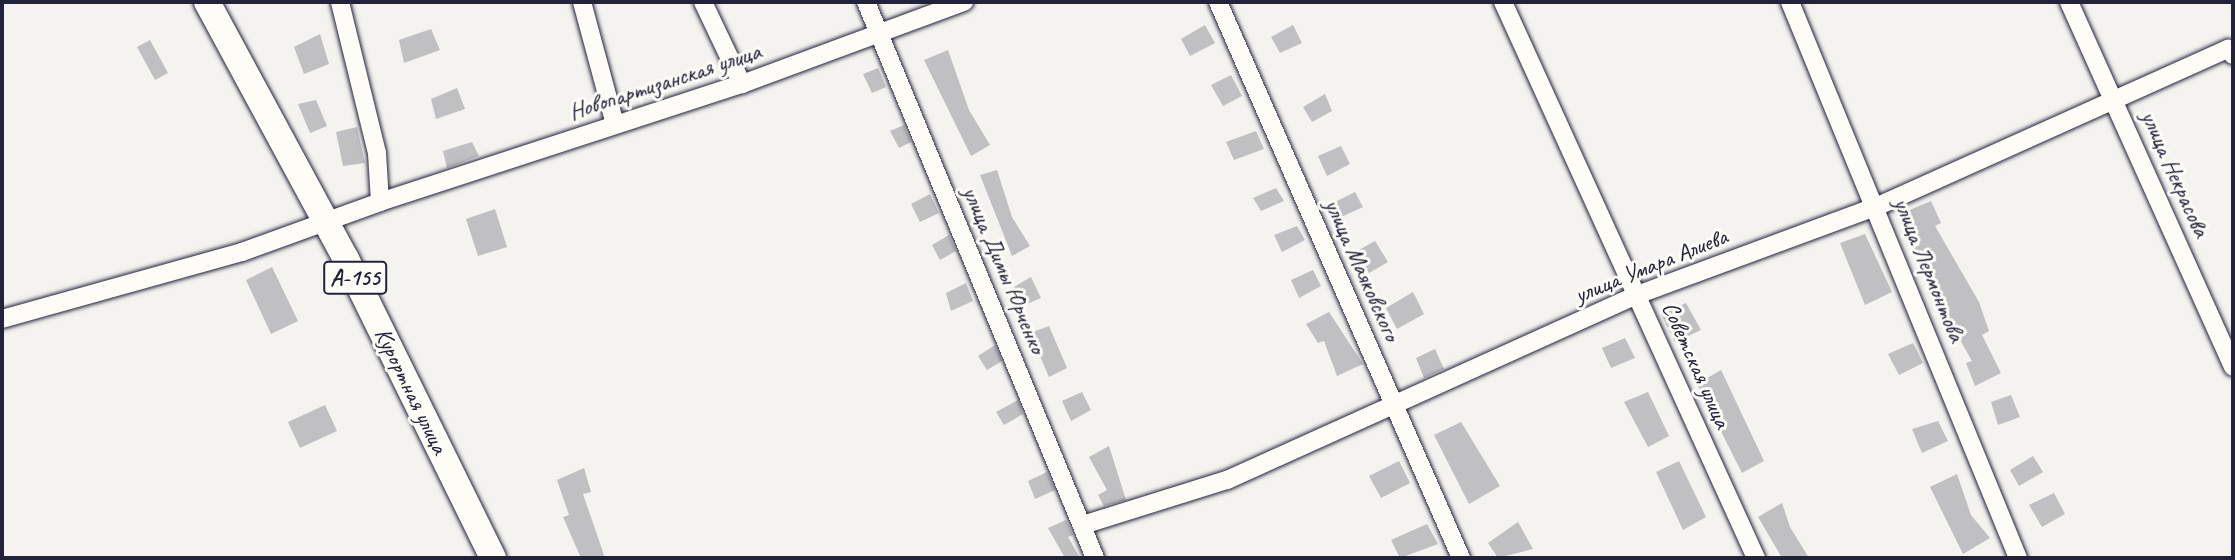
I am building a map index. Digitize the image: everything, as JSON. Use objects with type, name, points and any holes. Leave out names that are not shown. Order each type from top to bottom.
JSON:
[{"type":"main road","name":"Курортная улица","points":[[207,2],[325,223],[493,558]]},
{"type":"street","points":[[340,2],[377,153],[380,202]]},
{"type":"street","points":[[582,2],[615,124]]},
{"type":"street","points":[[703,2],[742,84]]},
{"type":"street","name":"улица Димы Юрченко","points":[[866,2],[1095,558]]},
{"type":"street","name":"Новопартизанская улица","points":[[325,223],[380,202],[742,84],[964,2]]},
{"type":"street","name":"улица Маяковского","points":[[1218,2],[1461,558]]},
{"type":"street","name":"Советская улица","points":[[1503,2],[1756,558]]},
{"type":"street","name":"улица Лермонтова","points":[[1790,2],[1878,206],[2018,558]]},
{"type":"street","name":"улица Некрасова","points":[[2069,2],[2116,99],[2233,367]]},
{"type":"street","name":"улица Умара Алиева","points":[[1083,525],[1227,480],[1637,295],[1878,206],[2228,49],[2233,55]]},
{"type":"street","points":[[2,319],[325,223]]},
{"type":"building","points":[[1205,25],[1215,43],[1190,56],[1181,39]]},
{"type":"building","points":[[1293,25],[1302,43],[1280,53],[1271,37]]},
{"type":"building","points":[[431,29],[440,50],[404,63],[399,40]]},
{"type":"building","points":[[320,34],[329,64],[304,74],[294,47]]},
{"type":"building","points":[[150,40],[168,73],[155,80],[137,47]]},
{"type":"building","points":[[948,50],[969,110],[990,145],[971,156],[924,60]]},
{"type":"building","points":[[878,68],[886,87],[872,93],[863,74]]},
{"type":"building","points":[[1231,75],[1242,96],[1223,106],[1211,85]]},
{"type":"building","points":[[457,88],[465,109],[436,119],[431,99]]},
{"type":"building","points":[[1325,94],[1332,111],[1312,122],[1303,107]]},
{"type":"building","points":[[316,100],[327,126],[310,133],[298,104]]},
{"type":"building","points":[[904,125],[911,142],[899,148],[890,131]]},
{"type":"building","points":[[357,127],[365,163],[343,166],[336,132]]},
{"type":"building","points":[[1256,131],[1264,149],[1234,160],[1226,142]]},
{"type":"building","points":[[472,142],[479,156],[447,168],[443,151]]},
{"type":"building","points":[[1341,146],[1350,164],[1327,176],[1318,156]]},
{"type":"building","points":[[997,170],[1012,217],[1030,246],[1012,256],[980,175]]},
{"type":"building","points":[[1276,188],[1284,201],[1261,211],[1253,198]]},
{"type":"building","points":[[1355,192],[1363,207],[1339,218],[1333,203]]},
{"type":"building","points":[[930,194],[939,213],[920,222],[911,204]]},
{"type":"building","points":[[1931,201],[1941,223],[1935,226],[1979,302],[1989,331],[1982,335],[2001,373],[1975,386],[1966,363],[1972,361],[1935,296],[1942,293],[1913,248],[1920,245],[1905,212]]},
{"type":"building","points":[[495,209],[507,247],[478,256],[466,219]]},
{"type":"building","points":[[1297,226],[1305,240],[1282,252],[1274,235]]},
{"type":"building","points":[[1865,234],[1892,292],[1865,305],[1840,243]]},
{"type":"building","points":[[949,235],[956,251],[940,260],[932,245]]},
{"type":"building","points":[[1375,241],[1388,262],[1369,273],[1357,251]]},
{"type":"building","points":[[272,267],[298,321],[271,334],[246,280]]},
{"type":"building","points":[[1313,270],[1321,286],[1299,298],[1291,280]]},
{"type":"building","points":[[1031,277],[1041,298],[1022,306],[1014,287]]},
{"type":"building","points":[[966,283],[973,301],[951,311],[946,293]]},
{"type":"building","points":[[1413,292],[1424,314],[1397,329],[1386,308]]},
{"type":"building","points":[[1686,303],[1701,330],[1675,342],[1661,314]]},
{"type":"building","points":[[1329,312],[1363,364],[1337,376],[1324,341],[1318,343],[1306,324]]},
{"type":"building","points":[[1049,326],[1067,368],[1049,377],[1030,333]]},
{"type":"building","points":[[1625,338],[1635,358],[1611,368],[1602,348]]},
{"type":"building","points":[[1913,343],[1923,363],[1899,375],[1888,354]]},
{"type":"building","points":[[995,345],[1002,361],[987,370],[978,356]]},
{"type":"building","points":[[1435,349],[1444,369],[1424,378],[1416,358]]},
{"type":"building","points":[[1721,370],[1764,461],[1742,473],[1697,384]]},
{"type":"building","points":[[1082,392],[1091,410],[1071,421],[1062,401]]},
{"type":"building","points":[[1648,392],[1669,436],[1648,447],[1624,402]]},
{"type":"building","points":[[2011,395],[2020,417],[1998,425],[1991,402]]},
{"type":"building","points":[[1018,400],[1023,414],[1004,425],[996,412]]},
{"type":"building","points":[[325,405],[337,431],[300,448],[288,422]]},
{"type":"building","points":[[1938,421],[1948,441],[1922,453],[1912,429]]},
{"type":"building","points":[[1461,422],[1500,486],[1469,504],[1434,435]]},
{"type":"building","points":[[1109,446],[1126,500],[1104,506],[1098,495],[1107,490],[1089,457]]},
{"type":"building","points":[[2033,456],[2043,472],[2019,486],[2010,470]]},
{"type":"building","points":[[1399,461],[1410,483],[1381,498],[1369,476]]},
{"type":"building","points":[[1679,461],[1706,517],[1683,530],[1656,472]]},
{"type":"building","points":[[584,468],[591,492],[583,494],[605,558],[581,558],[563,517],[569,515],[557,480]]},
{"type":"building","points":[[1047,472],[1055,490],[1035,499],[1028,481]]},
{"type":"building","points":[[1957,474],[1971,515],[1990,538],[1963,554],[1930,487]]},
{"type":"building","points":[[2054,493],[2065,514],[2042,527],[2029,505]]},
{"type":"building","points":[[1782,503],[1790,527],[1809,558],[1782,558],[1758,517]]},
{"type":"building","points":[[1066,520],[1073,535],[1068,537],[1080,558],[1065,558],[1048,528]]},
{"type":"building","points":[[1518,522],[1533,549],[1498,558],[1488,543]]},
{"type":"building","points":[[1427,524],[1438,544],[1400,558],[1391,540]]}]
